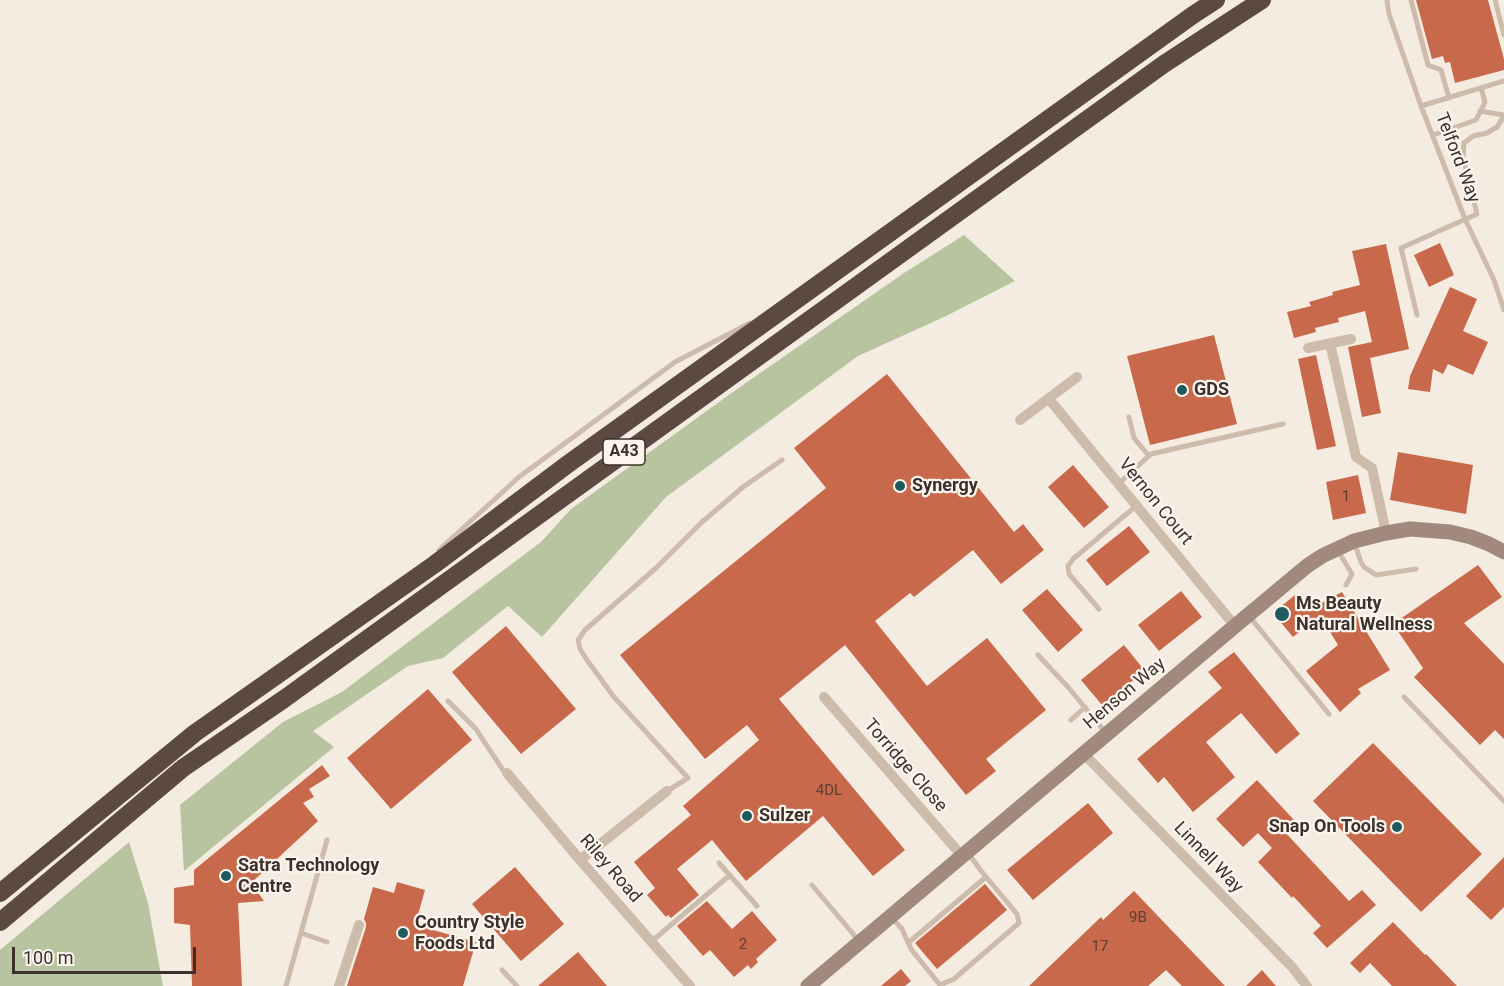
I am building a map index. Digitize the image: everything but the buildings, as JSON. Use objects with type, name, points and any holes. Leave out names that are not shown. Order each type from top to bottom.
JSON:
[{"type":"highway","name":"A43","points":[[0,892],[195,733],[385,600],[568,464],[1216,0]]},
{"type":"highway","name":"A43","points":[[0,922],[183,768],[284,699],[1164,64],[1262,0]]},
{"type":"street","points":[[1308,348],[1352,339]]},
{"type":"street","points":[[1330,343],[1356,457],[1371,468],[1386,533]]},
{"type":"street","points":[[1020,420],[1077,377]]},
{"type":"street","name":"Vernon Court","points":[[1049,399],[1235,626]]},
{"type":"street","name":"Henson Way","points":[[808,986],[1307,566],[1337,548],[1354,541],[1410,529],[1450,532],[1471,537],[1504,552]]},
{"type":"street","name":"Torridge Close","points":[[824,697],[964,854]]},
{"type":"street","name":"Linnell Way","points":[[1084,754],[1292,967],[1307,986]]},
{"type":"street","name":"Riley Road","points":[[507,773],[690,986]]},
{"type":"street","points":[[580,860],[667,790]]},
{"type":"street","points":[[339,986],[359,925]]},
{"type":"lane","name":"Telford Way","points":[[1387,0],[1389,14],[1421,106],[1465,219],[1494,280],[1504,310]]},
{"type":"lane","points":[[1411,0],[1428,64],[1441,70],[1449,98]]},
{"type":"lane","points":[[1495,0],[1504,35]]},
{"type":"lane","points":[[1421,106],[1504,81]]},
{"type":"lane","points":[[1433,135],[1476,120],[1485,102],[1481,88]]},
{"type":"lane","points":[[1417,315],[1401,248],[1476,214],[1463,157],[1464,142],[1497,127],[1504,116],[1480,111]]},
{"type":"lane","points":[[435,554],[519,477],[675,362],[801,297]]},
{"type":"lane","points":[[1129,417],[1134,438],[1149,456]]},
{"type":"lane","points":[[1118,484],[1152,454],[1283,424]]},
{"type":"lane","points":[[667,790],[688,778],[614,697],[583,654],[578,640],[585,630],[656,568],[702,522],[743,487],[782,460]]},
{"type":"lane","points":[[1099,609],[1069,574],[1068,566],[1072,559],[1136,506]]},
{"type":"lane","points":[[1354,541],[1361,562],[1376,575],[1416,569]]},
{"type":"lane","points":[[1337,548],[1352,574],[1346,585]]},
{"type":"lane","points":[[385,600],[427,561]]},
{"type":"lane","points":[[1248,615],[1329,714]]},
{"type":"lane","points":[[1038,655],[1107,734]]},
{"type":"lane","points":[[1404,697],[1504,801]]},
{"type":"lane","points":[[448,701],[476,729],[507,773]]},
{"type":"lane","points":[[1071,720],[1085,707]]},
{"type":"lane","points":[[286,986],[327,840]]},
{"type":"lane","points":[[891,916],[902,929],[911,949],[940,985],[954,979],[1019,922],[1017,914],[964,854]]},
{"type":"lane","points":[[718,863],[757,906]]},
{"type":"lane","points":[[652,941],[730,875]]},
{"type":"lane","points":[[908,943],[986,877]]},
{"type":"lane","points":[[812,885],[860,942]]},
{"type":"lane","points":[[301,933],[327,942]]},
{"type":"lane","points":[[502,970],[517,986]]},
{"type":"green space","points":[[964,235],[1015,281],[944,317],[858,356],[666,497],[542,637],[508,606],[443,658],[408,666],[313,731],[334,747],[184,871],[180,805],[283,722],[342,692],[541,542],[571,509],[730,394],[904,273]]},
{"type":"green space","points":[[129,842],[148,903],[163,986],[0,986],[0,950]]},
{"type":"place","name":"GDS","points":[[1182,390]]},
{"type":"place","name":"Synergy","points":[[900,486]]},
{"type":"place","name":"Ms Beauty Natural Wellness","points":[[1282,614]]},
{"type":"place","name":"Sulzer","points":[[747,816]]},
{"type":"place","name":"Snap On Tools","points":[[1397,827]]},
{"type":"place","name":"Satra Technology Centre","points":[[226,876]]},
{"type":"place","name":"Country Style Foods Ltd","points":[[403,933]]}]
